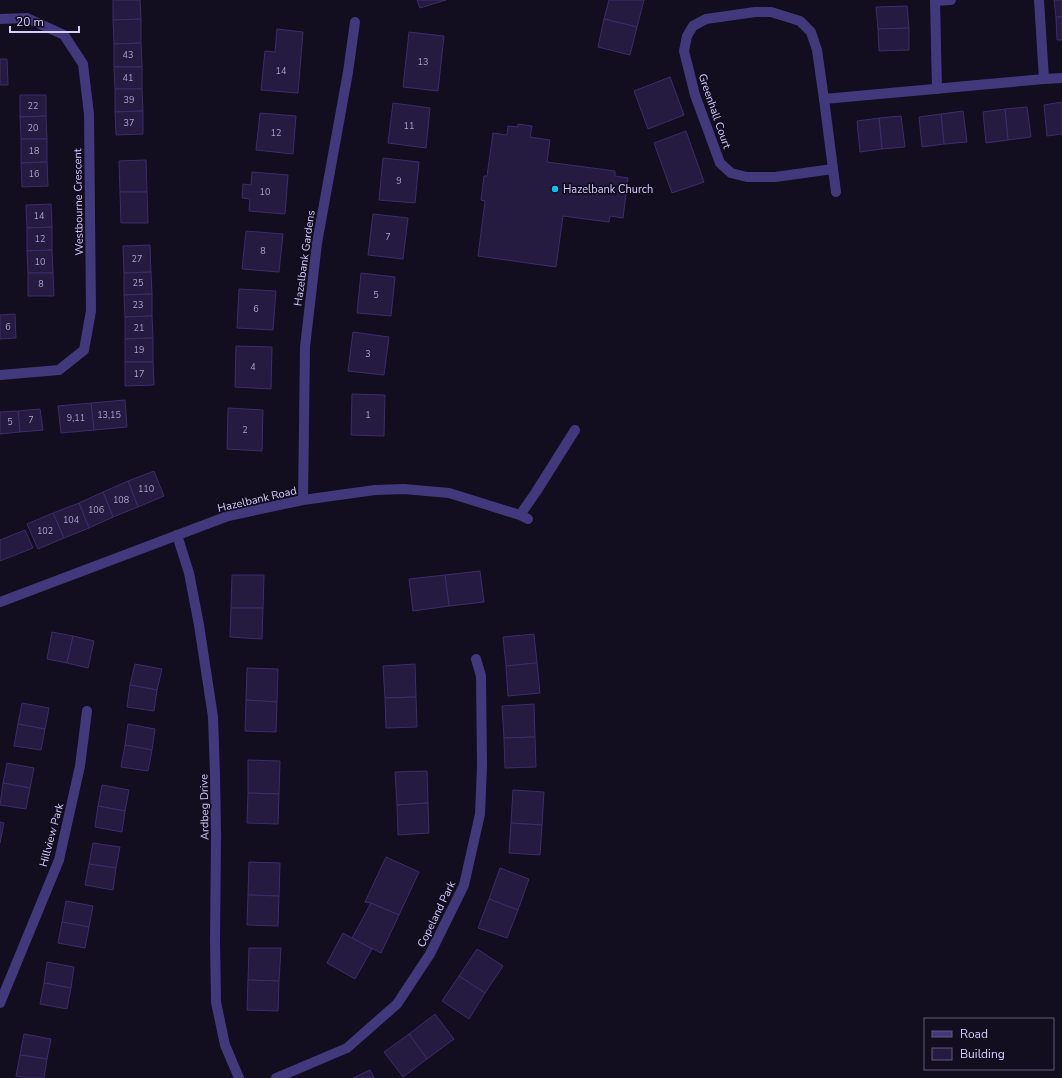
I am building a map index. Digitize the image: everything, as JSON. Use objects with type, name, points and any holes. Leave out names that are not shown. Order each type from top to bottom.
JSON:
[{"type":"street","points":[[937,90],[934,1],[951,0]]},
{"type":"street","points":[[1040,0],[1044,79]]},
{"type":"street","name":"Greenhall Court","points":[[833,169],[775,177],[747,177],[731,173],[720,163],[695,95],[684,51],[687,36],[693,26],[706,19],[755,12],[770,12],[800,21],[811,32],[817,50],[824,99],[836,192]]},
{"type":"street","name":"Westbourne Crescent","points":[[0,19],[27,18],[64,35],[83,64],[89,114],[91,311],[84,350],[60,370],[0,375]]},
{"type":"street","name":"Hazelbank Gardens","points":[[303,500],[305,347],[317,243],[348,72],[355,22]]},
{"type":"street","points":[[824,99],[1062,78]]},
{"type":"street","name":"Hazelbank Road","points":[[0,602],[228,516],[303,500],[375,490],[404,489],[449,493],[524,517],[575,430]]},
{"type":"street","name":"Ardbeg Drive","points":[[177,535],[189,573],[213,717],[216,834],[216,1002],[225,1045],[239,1078]]},
{"type":"street","name":"Copeland Park","points":[[276,1078],[347,1048],[397,1004],[430,954],[464,885],[480,814],[482,766],[481,676],[476,659]]},
{"type":"street","name":"Hillview Park","points":[[0,1003],[59,860],[80,766],[87,711]]},
{"type":"building","points":[[113,0],[140,0],[141,19],[113,20]]},
{"type":"building","points":[[417,0],[446,0],[420,8]]},
{"type":"building","points":[[609,0],[644,0],[637,27],[604,19]]},
{"type":"building","points":[[1054,0],[1062,0],[1062,17],[1056,17]]},
{"type":"building","points":[[907,6],[909,28],[878,29],[876,7]]},
{"type":"building","points":[[1056,17],[1062,17],[1062,40],[1057,40]]},
{"type":"building","points":[[141,19],[141,43],[114,44],[113,20]]},
{"type":"building","points":[[604,19],[637,27],[630,55],[598,47]]},
{"type":"building","points":[[909,28],[909,50],[879,51],[878,29]]},
{"type":"building","points":[[277,29],[303,32],[298,93],[261,90],[265,51],[275,52]]},
{"type":"building","points":[[409,32],[444,36],[438,91],[403,87]]},
{"type":"building","points":[[141,43],[142,67],[114,67],[114,44]]},
{"type":"building","points":[[0,59],[7,59],[8,85],[0,85]]},
{"type":"building","points":[[114,67],[142,67],[142,89],[115,89]]},
{"type":"building","points":[[670,77],[684,115],[648,129],[634,91]]},
{"type":"building","points":[[115,89],[142,89],[143,111],[115,112]]},
{"type":"building","points":[[20,95],[46,95],[46,116],[20,117]]},
{"type":"building","points":[[1062,102],[1062,134],[1047,136],[1044,105]]},
{"type":"building","points":[[393,103],[430,108],[426,148],[388,143]]},
{"type":"building","points":[[1027,107],[1031,137],[1008,140],[1005,109]]},
{"type":"building","points":[[1005,109],[1008,140],[986,143],[983,112]]},
{"type":"building","points":[[143,111],[143,134],[116,135],[115,112]]},
{"type":"building","points":[[963,111],[967,142],[944,144],[941,114]]},
{"type":"building","points":[[260,113],[296,116],[293,154],[256,150]]},
{"type":"building","points":[[941,114],[944,144],[922,147],[919,117]]},
{"type":"building","points":[[46,116],[47,139],[21,139],[20,117]]},
{"type":"building","points":[[901,116],[905,147],[882,149],[879,118]]},
{"type":"building","points":[[879,118],[882,149],[860,152],[857,121]]},
{"type":"building","name":"Hazelbank Church","points":[[518,124],[532,126],[530,137],[550,140],[547,162],[615,171],[615,176],[628,178],[623,218],[610,216],[609,222],[563,216],[556,267],[478,256],[485,201],[481,200],[484,176],[487,176],[493,133],[507,135],[508,126],[518,127]]},
{"type":"building","points":[[686,131],[704,182],[672,193],[654,143]]},
{"type":"building","points":[[21,139],[47,139],[47,162],[21,163]]},
{"type":"building","points":[[383,158],[419,162],[415,203],[379,200]]},
{"type":"building","points":[[146,160],[147,192],[120,192],[119,161]]},
{"type":"building","points":[[47,162],[48,186],[22,187],[21,163]]},
{"type":"building","points":[[252,172],[288,175],[285,214],[249,211],[250,199],[242,198],[243,184],[251,185]]},
{"type":"building","points":[[120,192],[147,192],[148,223],[121,223]]},
{"type":"building","points":[[51,204],[52,227],[27,228],[26,205]]},
{"type":"building","points":[[373,214],[408,218],[403,259],[368,255]]},
{"type":"building","points":[[52,227],[52,250],[27,251],[27,228]]},
{"type":"building","points":[[246,231],[283,234],[279,272],[242,269]]},
{"type":"building","points":[[150,245],[151,272],[124,273],[123,246]]},
{"type":"building","points":[[52,250],[53,273],[28,273],[27,251]]},
{"type":"building","points":[[151,272],[152,294],[124,295],[124,273]]},
{"type":"building","points":[[28,273],[53,273],[54,296],[28,296]]},
{"type":"building","points":[[361,273],[395,277],[391,316],[357,313]]},
{"type":"building","points":[[239,289],[276,291],[273,330],[237,328]]},
{"type":"building","points":[[152,294],[152,316],[125,317],[124,295]]},
{"type":"building","points":[[15,314],[16,338],[0,339],[0,315]]},
{"type":"building","points":[[152,316],[153,338],[125,339],[125,317]]},
{"type":"building","points":[[353,332],[389,337],[384,375],[348,371]]},
{"type":"building","points":[[153,338],[153,362],[125,362],[125,339]]},
{"type":"building","points":[[236,346],[272,347],[271,389],[235,387]]},
{"type":"building","points":[[125,362],[153,362],[154,385],[125,386]]},
{"type":"building","points":[[352,394],[385,395],[384,436],[351,435]]},
{"type":"building","points":[[125,400],[127,427],[94,430],[91,403]]},
{"type":"building","points":[[91,403],[94,430],[61,433],[58,406]]},
{"type":"building","points":[[228,408],[263,410],[262,451],[227,449]]},
{"type":"building","points":[[40,409],[43,430],[20,432],[18,411]]},
{"type":"building","points":[[18,411],[20,432],[0,434],[0,412]]},
{"type":"building","points":[[154,471],[164,496],[138,507],[128,481]]},
{"type":"building","points":[[128,481],[138,507],[113,517],[103,492]]},
{"type":"building","points":[[103,492],[113,517],[89,528],[79,503]]},
{"type":"building","points":[[79,503],[89,528],[64,538],[53,513]]},
{"type":"building","points":[[53,513],[64,538],[38,549],[27,524]]},
{"type":"building","points":[[25,530],[33,548],[0,561],[0,540]]},
{"type":"building","points":[[480,571],[484,602],[449,606],[445,575]]},
{"type":"building","points":[[232,575],[264,575],[263,608],[231,608]]},
{"type":"building","points":[[445,575],[449,606],[413,611],[409,579]]},
{"type":"building","points":[[231,608],[263,608],[262,639],[230,637]]},
{"type":"building","points":[[52,632],[73,636],[67,663],[47,659]]},
{"type":"building","points":[[534,634],[537,663],[506,666],[503,637]]},
{"type":"building","points":[[73,636],[94,641],[88,668],[67,663]]},
{"type":"building","points":[[537,663],[540,693],[508,696],[506,666]]},
{"type":"building","points":[[135,664],[162,669],[157,690],[130,685]]},
{"type":"building","points":[[415,664],[416,697],[385,698],[383,666]]},
{"type":"building","points":[[247,668],[278,669],[277,702],[246,700]]},
{"type":"building","points":[[130,685],[157,690],[154,711],[127,707]]},
{"type":"building","points":[[416,697],[417,727],[386,728],[385,698]]},
{"type":"building","points":[[246,700],[277,702],[276,732],[245,731]]},
{"type":"building","points":[[22,703],[49,708],[45,729],[18,724]]},
{"type":"building","points":[[534,704],[535,737],[504,738],[502,706]]},
{"type":"building","points":[[18,724],[45,729],[41,750],[14,746]]},
{"type":"building","points":[[128,724],[155,729],[152,750],[125,745]]},
{"type":"building","points":[[535,737],[536,767],[505,768],[504,738]]},
{"type":"building","points":[[125,745],[152,750],[148,771],[121,767]]},
{"type":"building","points":[[248,760],[280,761],[279,794],[248,793]]},
{"type":"building","points":[[7,763],[34,768],[30,788],[3,783]]},
{"type":"building","points":[[427,771],[428,803],[397,805],[395,772]]},
{"type":"building","points":[[3,783],[30,788],[26,809],[0,805]]},
{"type":"building","points":[[102,785],[129,790],[125,811],[98,806]]},
{"type":"building","points":[[513,790],[544,792],[542,825],[511,823]]},
{"type":"building","points":[[248,793],[279,794],[278,824],[247,823]]},
{"type":"building","points":[[428,803],[429,833],[398,835],[397,805]]},
{"type":"building","points":[[98,806],[125,811],[122,832],[95,827]]},
{"type":"building","points":[[0,822],[4,823],[0,843]]},
{"type":"building","points":[[511,823],[542,825],[540,855],[509,853]]},
{"type":"building","points":[[93,843],[120,847],[116,868],[89,864]]},
{"type":"building","points":[[386,857],[419,872],[399,915],[371,903],[365,902]]},
{"type":"building","points":[[249,862],[280,863],[279,896],[248,895]]},
{"type":"building","points":[[89,864],[116,868],[113,890],[85,885]]},
{"type":"building","points":[[500,868],[529,879],[518,910],[489,899]]},
{"type":"building","points":[[248,895],[279,896],[278,926],[247,925]]},
{"type":"building","points":[[489,899],[518,910],[507,938],[478,928]]},
{"type":"building","points":[[66,901],[93,906],[89,927],[62,922]]},
{"type":"building","points":[[371,903],[399,915],[381,953],[352,938]]},
{"type":"building","points":[[62,922],[89,927],[85,948],[58,943]]},
{"type":"building","points":[[343,933],[372,949],[355,979],[327,963]]},
{"type":"building","points":[[249,948],[281,948],[279,981],[248,980]]},
{"type":"building","points":[[477,949],[503,966],[485,993],[459,976]]},
{"type":"building","points":[[47,962],[74,967],[71,988],[44,983]]},
{"type":"building","points":[[459,976],[485,993],[469,1019],[442,1001]]},
{"type":"building","points":[[248,980],[279,981],[278,1011],[247,1010]]},
{"type":"building","points":[[44,983],[71,988],[67,1009],[40,1004]]},
{"type":"building","points":[[435,1014],[454,1039],[427,1059],[409,1034]]},
{"type":"building","points":[[24,1034],[51,1039],[47,1059],[20,1055]]},
{"type":"building","points":[[409,1034],[427,1059],[403,1077],[384,1052]]},
{"type":"building","points":[[20,1055],[47,1059],[44,1078],[16,1076]]},
{"type":"building","points":[[370,1070],[374,1078],[353,1078]]},
{"type":"place","name":"Hazelbank Church","points":[[555,189]]}]
